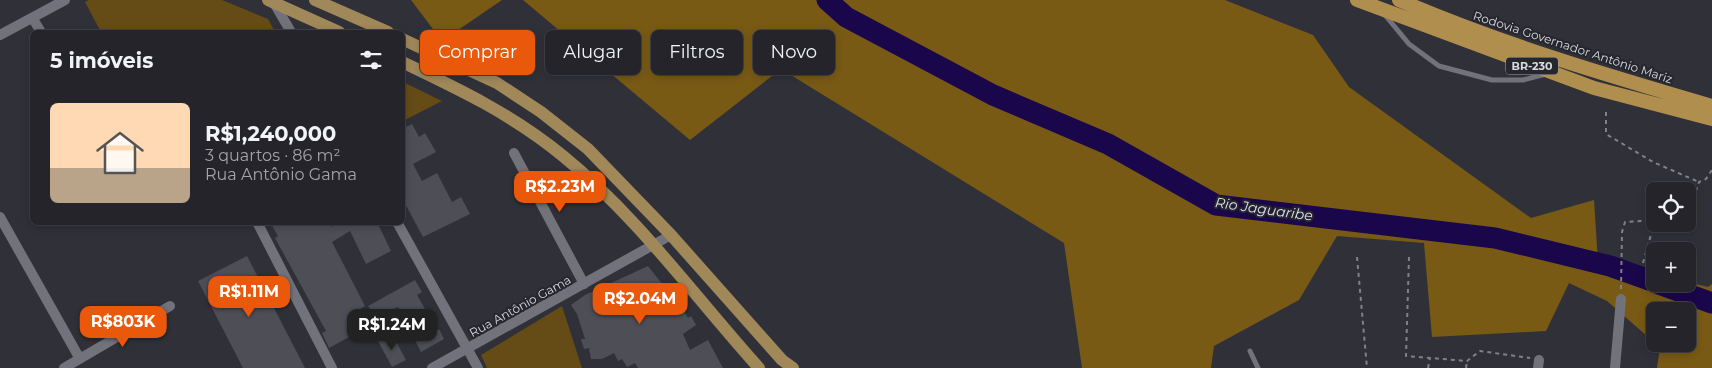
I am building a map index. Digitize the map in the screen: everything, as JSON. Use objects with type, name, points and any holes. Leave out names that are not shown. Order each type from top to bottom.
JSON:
[{"type":"highway","name":"BR-230","points":[[1357,0],[1594,88],[1712,119]]},
{"type":"highway","name":"Rodovia Governador Antônio Mariz","points":[[1399,0],[1487,36],[1600,74],[1712,106]]},
{"type":"main road","points":[[315,0],[383,30]]},
{"type":"main road","points":[[271,1],[335,30]]},
{"type":"main road","points":[[405,40],[497,83],[541,112],[588,149],[671,235],[782,360],[793,368]]},
{"type":"main road","points":[[405,63],[479,98],[564,156],[607,196],[654,247],[759,368]]},
{"type":"street","points":[[0,35],[33,19],[65,0]]},
{"type":"street","points":[[271,1],[289,30]]},
{"type":"street","points":[[33,19],[39,30]]},
{"type":"street","points":[[514,153],[584,284]]},
{"type":"street","points":[[0,217],[80,360]]},
{"type":"street","points":[[259,225],[332,368]]},
{"type":"street","points":[[399,225],[478,368]]},
{"type":"street","name":"Rua Antônio Gama","points":[[432,368],[654,247],[671,235]]},
{"type":"street","points":[[1615,368],[1621,294]]},
{"type":"street","points":[[64,368],[170,306]]},
{"type":"lane","points":[[1380,9],[1410,44],[1439,66],[1492,80],[1523,80],[1550,73]]},
{"type":"lane","points":[[1250,350],[1258,368]]},
{"type":"path","points":[[1606,112],[1606,134],[1653,162],[1699,182],[1706,179],[1712,170]]},
{"type":"path","points":[[1696,191],[1699,182]]},
{"type":"path","points":[[1621,294],[1622,232],[1625,222],[1646,222]]},
{"type":"path","points":[[1644,263],[1652,232]]},
{"type":"path","points":[[1357,257],[1367,368]]},
{"type":"path","points":[[1409,257],[1406,356],[1467,361],[1480,351],[1539,364]]},
{"type":"path","points":[[1428,368],[1430,358]]},
{"type":"path","points":[[1466,368],[1467,361]]},
{"type":"shaded area","points":[[89,0],[222,0],[268,19],[274,30],[100,30],[85,2]]},
{"type":"shaded area","points":[[411,0],[502,0],[458,30],[434,30]]},
{"type":"shaded area","points":[[523,0],[1225,0],[1313,35],[1349,87],[1531,218],[1594,200],[1598,262],[1646,273],[1646,292],[1696,292],[1696,284],[1708,287],[1712,284],[1712,368],[1657,368],[1659,352],[1696,352],[1696,302],[1646,302],[1646,335],[1607,301],[1569,283],[1546,331],[1432,337],[1424,243],[1337,236],[1299,300],[1214,346],[1211,368],[1082,368],[1064,243],[791,75],[835,75],[835,30],[753,30],[753,75],[773,75],[690,140],[612,75],[641,75],[641,30],[559,30]]},
{"type":"shaded area","points":[[405,83],[442,101],[405,120]]},
{"type":"shaded area","points":[[562,306],[582,368],[487,368],[481,355]]},
{"type":"building","points":[[412,124],[419,137],[425,133],[436,152],[413,164],[422,181],[437,173],[452,202],[461,197],[470,214],[423,237],[405,204],[405,128]]},
{"type":"building","points":[[272,225],[331,225],[332,227],[335,225],[378,225],[391,251],[366,264],[350,231],[332,242],[365,306],[350,315],[358,332],[329,348],[322,333],[326,331],[275,238],[278,236]]},
{"type":"building","points":[[247,256],[305,368],[243,368],[198,281]]},
{"type":"building","points":[[648,266],[667,290],[669,288],[688,318],[691,316],[696,325],[683,334],[690,350],[708,340],[723,368],[638,368],[635,363],[627,367],[622,359],[618,361],[614,353],[602,359],[591,359],[589,348],[584,349],[581,339],[585,339],[577,314],[571,305],[585,295]]},
{"type":"building","points":[[415,280],[422,292],[417,295],[444,339],[421,352],[398,307],[376,319],[368,306]]},
{"type":"building","points":[[389,335],[390,338],[393,336],[406,360],[392,367],[378,341]]},
{"type":"waterway","name":"Rio Jaguaribe","points":[[827,0],[846,17],[993,95],[1108,144],[1216,205],[1495,238],[1610,266],[1646,279]]},
{"type":"waterway","name":"Rio Jaguaribe","points":[[1681,292],[1712,303]]}]
